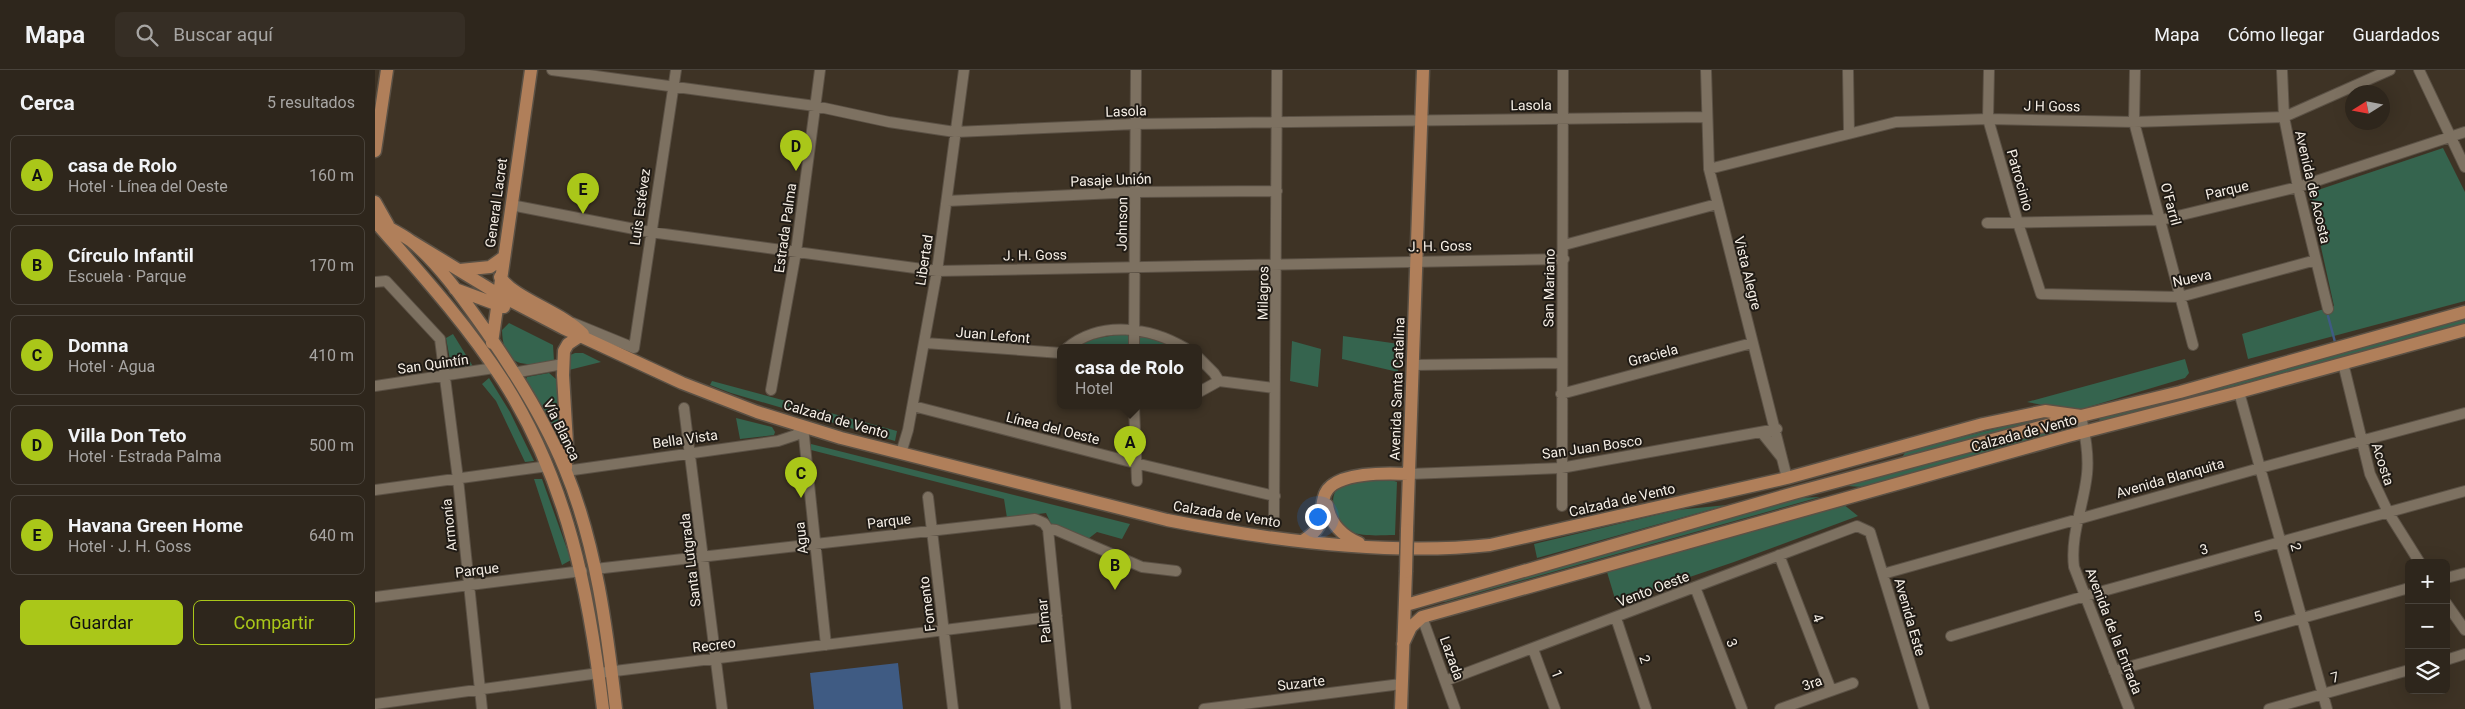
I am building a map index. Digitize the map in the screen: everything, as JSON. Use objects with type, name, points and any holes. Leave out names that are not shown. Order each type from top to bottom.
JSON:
[{"type":"main road","points":[[375,151],[387,70]]},
{"type":"main road","name":"General Lacret","points":[[492,340],[531,70]]},
{"type":"main road","name":"Avenida Santa Catalina","points":[[1401,709],[1423,70]]},
{"type":"main road","points":[[375,202],[386,223],[397,233]]},
{"type":"main road","name":"Vía Blanca","points":[[375,221],[411,241],[454,289],[492,340]]},
{"type":"main road","name":"Vía Blanca","points":[[375,221],[417,268],[494,368],[530,398],[566,471],[595,569],[605,672],[603,709]]},
{"type":"main road","points":[[411,241],[460,270],[497,299]]},
{"type":"main road","points":[[460,270],[490,266],[504,257]]},
{"type":"main road","points":[[417,268],[454,289],[497,299],[567,325]]},
{"type":"main road","points":[[500,277],[510,288],[584,338]]},
{"type":"main road","name":"Calzada de Vento","points":[[1406,605],[1794,493],[2081,416],[2180,392],[2465,312]]},
{"type":"main road","name":"Calzada de Vento","points":[[1422,617],[2084,432],[2465,330]]},
{"type":"main road","points":[[566,471],[567,435],[564,351],[568,344],[584,338]]},
{"type":"main road","name":"Calzada de Vento","points":[[584,338],[689,386],[803,427],[1167,520],[1224,532],[1366,546],[1450,548],[1491,544],[1531,537],[1787,478],[1983,424],[2045,411],[2081,416]]},
{"type":"main road","points":[[492,340],[492,358],[508,378]]},
{"type":"main road","name":"Vía Blanca","points":[[508,378],[563,503],[616,709]]},
{"type":"main road","points":[[1304,540],[1315,533],[1321,526],[1326,492],[1332,485],[1353,476],[1409,474]]},
{"type":"main road","points":[[1342,480],[1328,496],[1331,518],[1342,533],[1366,546]]},
{"type":"main road","points":[[1680,502],[1752,493],[1852,496]]},
{"type":"main road","points":[[1403,644],[1411,627],[1422,617],[1409,611],[1406,605]]},
{"type":"street","name":"Lasola","points":[[552,70],[815,106],[889,122],[955,132],[1135,124],[1706,117]]},
{"type":"street","name":"Luis Estévez","points":[[567,325],[634,348],[650,232],[676,70]]},
{"type":"street","name":"Estrada Palma","points":[[771,390],[796,252],[821,70]]},
{"type":"street","name":"Libertad","points":[[901,453],[913,406],[937,271],[964,70]]},
{"type":"street","name":"Johnson","points":[[1134,344],[1136,70]]},
{"type":"street","name":"Milagros","points":[[1274,516],[1277,70]]},
{"type":"street","name":"San Mariano","points":[[1562,506],[1563,70]]},
{"type":"street","name":"Vista Alegre","points":[[1706,70],[1709,169],[1752,343],[1777,429],[1787,478]]},
{"type":"street","points":[[1849,70],[1849,132]]},
{"type":"street","name":"Patrocinio","points":[[1989,70],[1988,119],[2041,294]]},
{"type":"street","name":"O'Farril","points":[[2135,70],[2134,122],[2193,345]]},
{"type":"street","name":"Avenida de Acosta","points":[[2282,70],[2283,117],[2328,309]]},
{"type":"street","name":"J H Goss","points":[[1709,169],[1849,132],[1896,122],[1988,119],[2134,122],[2283,117],[2391,70]]},
{"type":"street","points":[[2419,70],[2465,167]]},
{"type":"street","points":[[375,99],[381,110]]},
{"type":"street","name":"Parque","points":[[1987,223],[2161,220],[2298,187],[2465,132]]},
{"type":"street","name":"Pasaje Unión","points":[[947,201],[1136,192],[1277,190]]},
{"type":"street","points":[[1564,245],[1717,204]]},
{"type":"street","name":"J. H. Goss","points":[[511,205],[650,232],[937,271],[1564,258]]},
{"type":"street","name":"Nueva","points":[[2041,294],[2180,297],[2316,260]]},
{"type":"street","name":"Armonía","points":[[375,282],[386,281],[440,339],[458,479],[482,709]]},
{"type":"street","name":"Juan Lefont","points":[[1072,344],[1077,340],[1097,332],[1134,331],[1163,336],[1178,344]]},
{"type":"street","name":"Juan Lefont","points":[[925,343],[1057,353]]},
{"type":"street","name":"Graciela","points":[[1561,394],[1752,343]]},
{"type":"street","points":[[1202,361],[1219,381]]},
{"type":"street","points":[[1413,365],[1562,363]]},
{"type":"street","name":"Acosta","points":[[2343,363],[2370,474],[2388,512],[2417,559]]},
{"type":"street","points":[[508,378],[563,364]]},
{"type":"street","name":"San Quintín","points":[[375,386],[446,377],[494,368]]},
{"type":"street","points":[[1202,390],[1219,381],[1275,388]]},
{"type":"street","name":"2","points":[[2239,392],[2327,709]]},
{"type":"street","name":"Línea del Oeste","points":[[913,406],[1135,463],[1275,496]]},
{"type":"street","name":"Santa Lutgrada","points":[[684,408],[722,709]]},
{"type":"street","points":[[1134,409],[1137,482]]},
{"type":"street","name":"Avenida Blanquita","points":[[1883,574],[2078,518],[2465,413]]},
{"type":"street","name":"Avenida de la Entrada","points":[[2081,416],[2087,474],[2072,552],[2074,567],[2129,709]]},
{"type":"street","name":"Bella Vista","points":[[566,471],[784,440],[796,435],[803,427]]},
{"type":"street","name":"Agua","points":[[803,427],[826,645]]},
{"type":"street","name":"San Juan Bosco","points":[[1409,474],[1561,468],[1777,429]]},
{"type":"street","points":[[1762,433],[1785,462]]},
{"type":"street","points":[[375,490],[547,466]]},
{"type":"street","name":"3","points":[[1951,636],[2085,596],[2465,491]]},
{"type":"street","name":"Fomento","points":[[928,497],[953,709]]},
{"type":"street","name":"Parque","points":[[595,569],[1035,518],[1044,523],[1048,530],[1056,530],[1142,567],[1175,571]]},
{"type":"street","name":"Vento Oeste","points":[[1445,681],[1857,526],[1871,532]]},
{"type":"street","name":"Palmar","points":[[1048,530],[1066,709]]},
{"type":"street","name":"Avenida Este","points":[[1871,532],[1924,709]]},
{"type":"street","name":"4","points":[[1779,555],[1831,690]]},
{"type":"street","name":"Parque","points":[[375,597],[582,571]]},
{"type":"street","points":[[2450,577],[2465,573]]},
{"type":"street","name":"3","points":[[1695,587],[1742,709]]},
{"type":"street","name":"5","points":[[2114,671],[2405,589]]},
{"type":"street","points":[[2447,604],[2465,630]]},
{"type":"street","name":"Recreo","points":[[375,704],[605,672],[1057,616]]},
{"type":"street","name":"Lazada","points":[[1422,617],[1455,709]]},
{"type":"street","name":"2","points":[[1616,618],[1646,709]]},
{"type":"street","name":"1","points":[[1533,649],[1555,709]]},
{"type":"street","points":[[2450,659],[2465,654]]},
{"type":"street","name":"7","points":[[2269,709],[2405,671]]},
{"type":"street","name":"3ra","points":[[1780,709],[1853,683]]},
{"type":"street","name":"Suzarte","points":[[1204,709],[1401,684]]},
{"type":"green space","points":[[2443,148],[2465,192],[2465,301],[2248,359],[2242,334],[2334,306],[2309,193]]},
{"type":"green space","points":[[2465,315],[2465,324],[2100,422],[2099,418]]},
{"type":"green space","points":[[509,323],[553,345],[554,361],[525,364],[511,358],[506,352],[502,330]]},
{"type":"green space","points":[[453,334],[474,368],[452,371],[446,338]]},
{"type":"green space","points":[[1120,334],[1158,339],[1167,344],[1082,344],[1088,340]]},
{"type":"green space","points":[[1343,336],[1399,344],[1398,372],[1342,359]]},
{"type":"green space","points":[[1292,341],[1321,349],[1318,387],[1290,381]]},
{"type":"green space","points":[[575,353],[583,353],[601,362],[569,370],[568,356]]},
{"type":"green space","points":[[2185,359],[2189,373],[2185,378],[2075,411],[2027,402]]},
{"type":"green space","points":[[549,373],[556,379],[562,422],[556,430],[525,381],[527,377]]},
{"type":"green space","points":[[489,378],[510,412],[534,461],[525,462],[496,401],[482,384]]},
{"type":"green space","points":[[712,381],[897,431],[895,441],[731,393],[710,385]]},
{"type":"green space","points":[[2046,416],[2056,417],[1901,459],[1906,451]]},
{"type":"green space","points":[[736,418],[772,427],[775,432],[774,435],[740,439]]},
{"type":"green space","points":[[2064,424],[2066,429],[1863,487],[1847,486]]},
{"type":"green space","points":[[811,444],[1130,524],[1122,539],[1097,532],[1088,539],[1051,524],[1046,513],[1007,518],[1004,499],[811,450]]},
{"type":"green space","points":[[534,479],[542,479],[571,560],[562,565]]},
{"type":"green space","points":[[1389,479],[1397,482],[1395,535],[1362,535],[1345,528],[1333,506],[1333,498],[1341,485],[1350,481]]},
{"type":"green space","points":[[1820,497],[1445,602],[1436,602],[1797,498]]},
{"type":"green space","points":[[1843,504],[1858,516],[1734,562],[1616,602],[1607,572]]},
{"type":"green space","points":[[1727,505],[1537,558],[1534,544],[1677,510]]},
{"type":"water","points":[[898,663],[903,709],[814,709],[810,673]]},
{"type":"waterway","points":[[2328,316],[2335,342]]},
{"type":"place","name":"Villa Don Teto","points":[[796,171]]},
{"type":"place","name":"Havana Green Home","points":[[583,214]]},
{"type":"place","name":"casa de Rolo","points":[[1130,467]]},
{"type":"place","name":"Domna","points":[[801,498]]},
{"type":"place","name":"Círculo Infantil","points":[[1115,590]]}]
